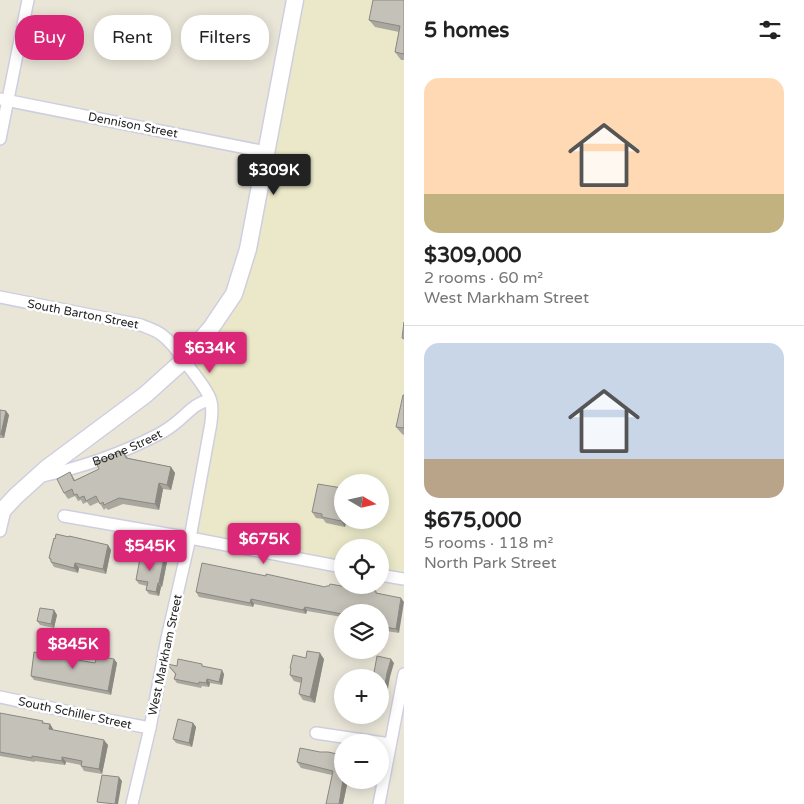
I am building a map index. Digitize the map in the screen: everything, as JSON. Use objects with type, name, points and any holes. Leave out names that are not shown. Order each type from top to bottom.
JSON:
[{"type":"main road","points":[[184,360],[211,328],[234,294],[248,249],[295,0]]},
{"type":"main road","name":"Boone Street","points":[[3,509],[35,478],[145,395],[184,360]]},
{"type":"street","points":[[0,138],[4,100],[28,0]]},
{"type":"street","name":"Dennison Street","points":[[4,100],[266,152]]},
{"type":"street","name":"South Barton Street","points":[[0,297],[141,325],[160,334],[169,341],[184,360]]},
{"type":"street","name":"West Markham Street","points":[[132,804],[190,538],[211,423],[212,408],[210,400],[203,386],[184,360]]},
{"type":"street","name":"Boone Street","points":[[35,478],[100,460],[148,440],[178,422],[191,409],[202,402],[210,400]]},
{"type":"street","points":[[0,531],[3,509]]},
{"type":"street","points":[[64,516],[334,565]]},
{"type":"street","points":[[389,576],[404,579]]},
{"type":"street","points":[[379,804],[404,674]]},
{"type":"street","name":"South Schiller Street","points":[[0,697],[150,728]]},
{"type":"street","points":[[316,733],[390,744]]},
{"type":"shaded area","points":[[295,0],[404,0],[404,579],[389,576],[389,539],[334,539],[334,565],[190,538],[210,400],[184,360],[234,294]]},
{"type":"building","points":[[373,0],[404,0],[404,54],[395,52],[400,26],[369,20]]},
{"type":"building","points":[[404,322],[404,339],[402,338]]},
{"type":"building","points":[[404,395],[404,428],[396,427]]},
{"type":"building","points":[[0,410],[6,411],[1,434],[0,434]]},
{"type":"building","points":[[123,451],[126,458],[171,467],[167,485],[159,483],[155,504],[119,498],[104,505],[103,502],[100,504],[96,496],[86,501],[84,496],[79,498],[77,494],[74,495],[72,489],[64,493],[57,479],[70,472],[74,481],[99,469],[96,462]]},
{"type":"building","points":[[318,484],[334,487],[334,520],[312,512]]},
{"type":"building","points":[[56,534],[108,545],[103,569],[75,563],[74,568],[51,562],[49,558]]},
{"type":"building","points":[[150,555],[164,558],[156,592],[146,590],[148,582],[136,580],[140,558],[149,560]]},
{"type":"building","points":[[202,563],[325,587],[330,584],[334,585],[334,594],[381,594],[401,598],[396,629],[389,628],[389,604],[334,604],[334,612],[305,607],[303,610],[251,599],[250,603],[196,592]]},
{"type":"building","points":[[40,608],[54,610],[51,624],[37,621]]},
{"type":"building","points":[[57,650],[72,654],[72,659],[95,663],[97,656],[114,659],[108,691],[31,676],[34,652],[56,656]]},
{"type":"building","points":[[307,651],[320,653],[310,697],[299,694],[302,678],[290,675],[293,655],[306,658]]},
{"type":"building","points":[[178,659],[222,670],[219,682],[207,679],[206,683],[199,682],[199,684],[174,679],[176,674],[167,664],[177,666]]},
{"type":"building","points":[[376,659],[391,659],[388,669],[375,669]]},
{"type":"building","points":[[0,713],[43,721],[42,723],[50,724],[49,729],[104,740],[99,769],[81,766],[82,761],[62,757],[62,761],[0,752]]},
{"type":"building","points":[[178,719],[193,723],[189,743],[173,739]]},
{"type":"building","points":[[300,748],[334,753],[334,789],[342,789],[339,804],[326,804],[333,771],[297,762]]},
{"type":"building","points":[[102,775],[119,777],[115,804],[97,802]]}]
